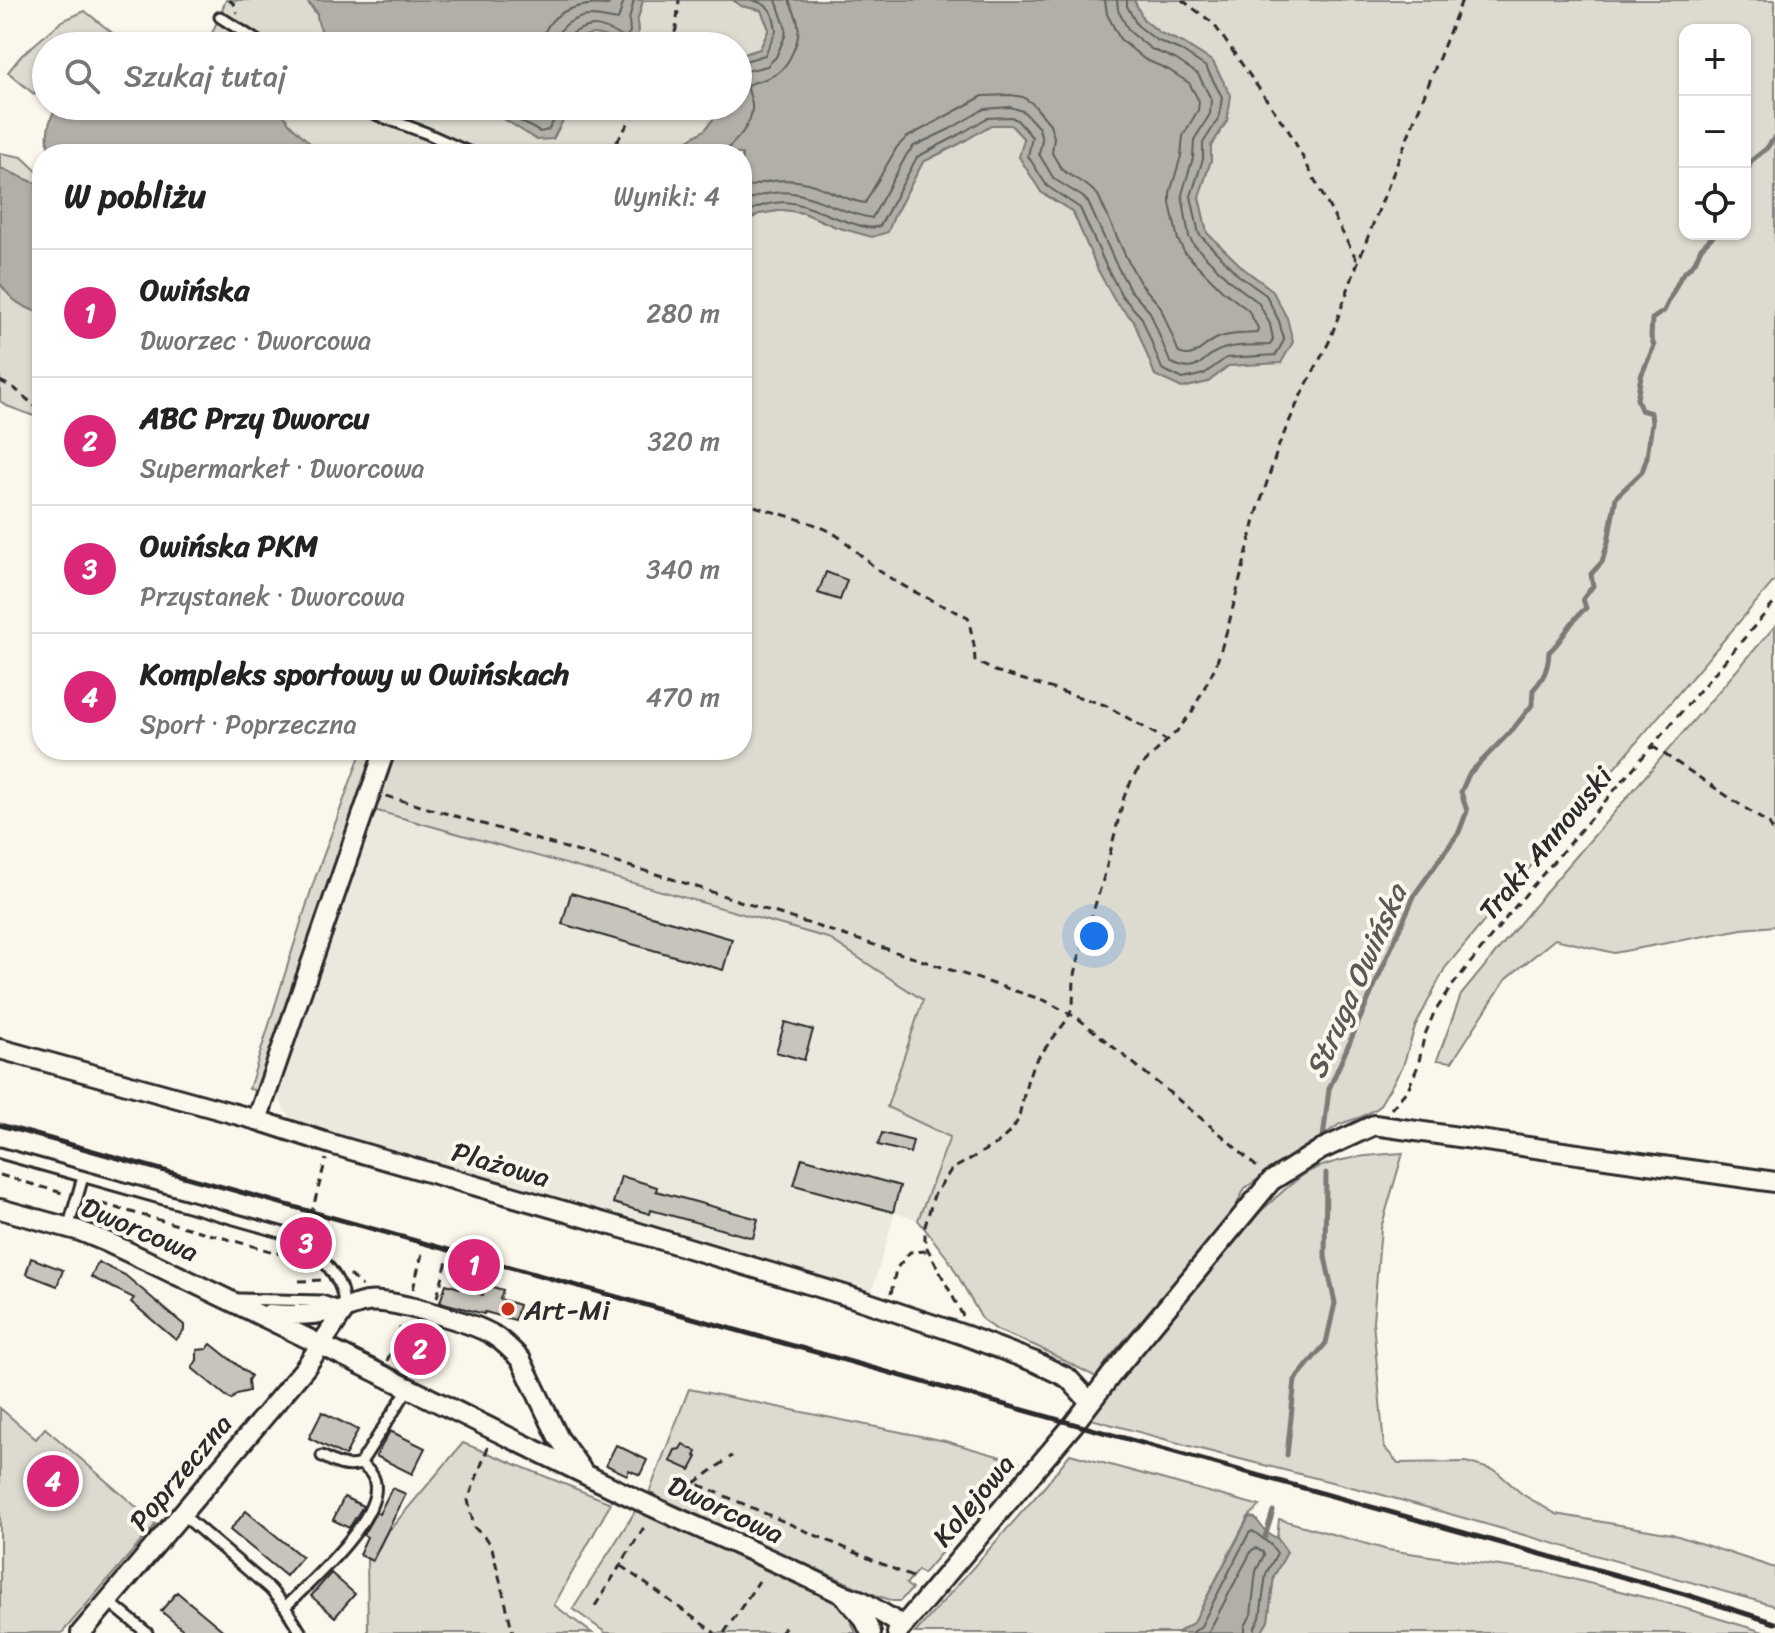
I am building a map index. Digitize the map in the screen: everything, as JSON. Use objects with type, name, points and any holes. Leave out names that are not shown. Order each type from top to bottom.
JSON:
[{"type":"street","points":[[257,1120],[382,760]]},
{"type":"street","name":"Plażowa","points":[[0,1049],[257,1120],[887,1309],[964,1335],[1060,1374],[1068,1378],[1090,1402]]},
{"type":"street","name":"Kolejowa","points":[[900,1630],[1271,1181],[1322,1149],[1374,1125]]},
{"type":"street","points":[[1374,1125],[1775,1182]]},
{"type":"street","name":"Dworcowa","points":[[0,1209],[101,1239],[659,1510],[862,1601],[900,1630]]},
{"type":"street","name":"Dworcowa","points":[[254,1312],[300,1315],[345,1309],[368,1301],[408,1307],[477,1327],[502,1341],[521,1360],[553,1428],[586,1474]]},
{"type":"street","points":[[321,1346],[345,1309]]},
{"type":"street","points":[[345,1309],[341,1336],[347,1359]]},
{"type":"street","name":"Poprzeczna","points":[[81,1633],[321,1346]]},
{"type":"street","points":[[531,1447],[546,1440],[553,1428]]},
{"type":"street","name":"Dworcowa","points":[[842,1594],[863,1617],[871,1633]]},
{"type":"lane","points":[[220,17],[243,32]]},
{"type":"lane","points":[[392,120],[449,144]]},
{"type":"lane","points":[[0,1153],[294,1236],[313,1250],[329,1279],[340,1287],[345,1309]]},
{"type":"lane","points":[[68,1228],[83,1177]]},
{"type":"lane","points":[[224,1297],[322,1301],[345,1309]]},
{"type":"lane","points":[[322,1456],[345,1466],[360,1464],[408,1389]]},
{"type":"lane","points":[[285,1607],[346,1545],[369,1508],[375,1479],[360,1464]]},
{"type":"lane","points":[[182,1514],[270,1589],[301,1633]]},
{"type":"lane","points":[[108,1601],[147,1633]]},
{"type":"path","points":[[675,32],[679,0]]},
{"type":"path","points":[[1182,0],[1213,23],[1290,133],[1358,262]]},
{"type":"path","points":[[964,1335],[963,1316],[927,1251],[925,1226],[931,1205],[939,1186],[951,1170],[998,1143],[1012,1130],[1018,1120],[1033,1064],[1063,1027],[1073,1006],[1078,961],[1124,797],[1142,765],[1192,712],[1216,665],[1256,516],[1279,445],[1329,342],[1462,0]]},
{"type":"path","points":[[615,144],[630,120]]},
{"type":"path","points":[[0,381],[32,403]]},
{"type":"path","points":[[752,504],[835,534],[883,574],[968,617],[975,661],[995,671],[1105,705],[1167,740]]},
{"type":"path","name":"Trakt Annowski","points":[[1374,1125],[1408,1089],[1434,1013],[1452,986],[1514,908],[1775,602]]},
{"type":"path","points":[[1652,746],[1769,824],[1775,834]]},
{"type":"path","points":[[371,791],[666,877],[1031,995],[1069,1013],[1224,1137],[1271,1181]]},
{"type":"path","points":[[312,1231],[309,1223],[331,1144]]},
{"type":"path","points":[[0,1175],[299,1259],[312,1267]]},
{"type":"path","points":[[887,1309],[896,1269],[910,1252],[927,1251]]},
{"type":"path","points":[[381,1376],[408,1307],[422,1254]]},
{"type":"path","points":[[435,1305],[447,1261]]},
{"type":"path","points":[[299,1281],[329,1279],[347,1271],[359,1285],[370,1288]]},
{"type":"path","points":[[320,1275],[329,1279]]},
{"type":"path","points":[[328,1287],[329,1279]]},
{"type":"path","points":[[492,1437],[468,1500],[474,1527],[491,1544],[513,1633]]},
{"type":"path","points":[[595,1606],[659,1510],[732,1456]]},
{"type":"path","points":[[695,1483],[912,1577]]},
{"type":"path","points":[[621,1566],[715,1633]]},
{"type":"path","points":[[724,1633],[759,1581]]},
{"type":"path","points":[[780,1633],[787,1625]]},
{"type":"shaded area","points":[[226,0],[306,0],[329,32],[213,32]]},
{"type":"shaded area","points":[[643,0],[733,0],[741,6],[761,10],[769,29],[760,49],[752,52],[752,32],[638,32],[637,22]]},
{"type":"shaded area","points":[[1134,0],[1775,0],[1775,580],[1445,968],[1415,1027],[1403,1066],[1378,1108],[1340,1124],[1245,1188],[1232,1214],[1096,1377],[997,1330],[982,1319],[949,1260],[918,1220],[950,1137],[887,1107],[923,1000],[828,938],[374,810],[276,1095],[249,1089],[313,884],[358,760],[752,760],[752,218],[784,210],[804,213],[836,227],[887,232],[923,162],[991,125],[1011,125],[1024,139],[1041,192],[1073,212],[1115,301],[1134,321],[1155,375],[1182,388],[1208,382],[1228,366],[1246,364],[1272,290],[1244,269],[1207,233],[1199,197],[1211,160],[1211,146],[1227,121],[1230,96],[1213,62],[1160,33],[1143,19]]},
{"type":"shaded area","points":[[85,11],[111,32],[49,32],[62,21]]},
{"type":"shaded area","points":[[32,47],[32,92],[8,72]]},
{"type":"shaded area","points":[[287,120],[507,120],[553,139],[563,120],[712,120],[705,130],[688,140],[687,144],[264,144],[289,123]]},
{"type":"shaded area","points":[[0,153],[22,157],[32,166],[32,182],[0,168]]},
{"type":"shaded area","points":[[0,283],[18,303],[32,309],[32,415],[0,401]]},
{"type":"shaded area","points":[[1775,626],[1775,926],[1742,929],[1614,953],[1555,939],[1506,979],[1452,1062],[1437,1060],[1461,995],[1548,889]]},
{"type":"shaded area","points":[[373,810],[828,938],[924,1000],[887,1107],[950,1137],[918,1220],[895,1213],[871,1294],[296,1128],[276,1095]]},
{"type":"shaded area","points":[[1403,1153],[1381,1228],[1373,1321],[1384,1447],[1398,1463],[1466,1462],[1496,1471],[1522,1494],[1556,1514],[1672,1534],[1775,1568],[1775,1606],[1379,1494],[1091,1419],[1261,1211],[1291,1184],[1310,1171],[1332,1163]]},
{"type":"shaded area","points":[[689,1389],[945,1441],[1019,1462],[923,1574],[918,1570],[906,1584],[912,1589],[900,1601],[893,1601],[649,1493]]},
{"type":"shaded area","points":[[0,1408],[36,1439],[45,1428],[156,1524],[62,1633],[0,1633]]},
{"type":"shaded area","points":[[463,1443],[611,1503],[554,1605],[592,1633],[368,1633],[367,1559],[373,1561],[386,1534]]},
{"type":"shaded area","points":[[1070,1454],[1260,1506],[1248,1517],[1194,1622],[1177,1633],[915,1633],[1046,1485]]},
{"type":"shaded area","points":[[636,1510],[834,1602],[847,1612],[856,1633],[606,1633],[573,1609]]},
{"type":"shaded area","points":[[1279,1519],[1388,1550],[1549,1573],[1767,1633],[1261,1633],[1268,1621],[1274,1576],[1287,1552],[1277,1538]]},
{"type":"water","points":[[306,0],[643,0],[637,22],[638,32],[323,32],[317,12]]},
{"type":"water","points":[[733,0],[1134,0],[1143,19],[1160,33],[1213,62],[1231,96],[1227,121],[1211,146],[1211,160],[1199,197],[1207,233],[1244,269],[1272,290],[1287,318],[1293,342],[1281,363],[1228,366],[1208,382],[1182,388],[1155,375],[1134,321],[1115,301],[1073,212],[1041,192],[1019,157],[1024,139],[1011,125],[991,125],[923,162],[888,232],[872,237],[836,227],[804,213],[784,210],[752,218],[752,144],[687,144],[688,140],[705,130],[712,120],[752,120],[752,52],[760,49],[769,29],[761,10],[741,6]]},
{"type":"water","points":[[50,120],[287,120],[311,144],[48,144]]},
{"type":"water","points":[[505,120],[563,120],[553,139],[537,140]]},
{"type":"water","points":[[0,168],[32,182],[32,309],[18,303],[0,283]]},
{"type":"water","points":[[1249,1517],[1255,1518],[1267,1533],[1277,1538],[1287,1552],[1274,1576],[1268,1621],[1261,1633],[1177,1633],[1194,1622]]},
{"type":"building","points":[[826,572],[847,580],[840,600],[818,593]]},
{"type":"building","points":[[571,893],[732,939],[723,970],[562,924]]},
{"type":"building","points":[[785,1022],[813,1030],[804,1060],[776,1052]]},
{"type":"building","points":[[882,1133],[913,1141],[910,1153],[878,1145]]},
{"type":"building","points":[[802,1158],[900,1186],[893,1212],[794,1185]]},
{"type":"building","points":[[621,1176],[657,1187],[656,1191],[758,1219],[753,1238],[651,1210],[650,1214],[613,1203]]},
{"type":"building","points":[[31,1258],[63,1270],[57,1286],[26,1274]]},
{"type":"building","points":[[98,1262],[125,1275],[184,1325],[176,1340],[131,1302],[134,1298],[91,1277]]},
{"type":"building","points":[[446,1284],[483,1295],[486,1285],[503,1290],[500,1299],[519,1305],[515,1320],[440,1302]]},
{"type":"building","points":[[411,1331],[440,1338],[428,1373],[400,1361]]},
{"type":"building","points":[[211,1344],[251,1376],[248,1380],[249,1391],[237,1394],[231,1400],[192,1368],[197,1360],[197,1350],[207,1349]]},
{"type":"building","points":[[322,1412],[358,1430],[345,1456],[309,1438]]},
{"type":"building","points":[[390,1431],[425,1448],[412,1474],[376,1456]]},
{"type":"building","points":[[683,1444],[697,1452],[690,1470],[670,1461],[675,1450]]},
{"type":"building","points":[[616,1445],[647,1460],[640,1475],[629,1470],[627,1475],[606,1465]]},
{"type":"building","points":[[392,1488],[406,1494],[372,1561],[359,1554],[367,1537],[363,1535],[376,1512],[379,1514]]},
{"type":"building","points":[[344,1497],[363,1506],[349,1528],[333,1520]]},
{"type":"building","points":[[246,1511],[302,1557],[286,1576],[230,1530]]},
{"type":"building","points":[[331,1573],[355,1594],[335,1617],[311,1596]]},
{"type":"building","points":[[177,1592],[226,1633],[187,1633],[161,1611]]},
{"type":"waterway","name":"Struga Owińska","points":[[1748,168],[1751,161],[1775,137]]},
{"type":"waterway","name":"Struga Owińska","points":[[1323,1138],[1329,1089],[1415,894],[1459,832],[1467,811],[1461,792],[1469,774],[1532,705],[1533,690],[1545,673],[1549,652],[1586,608],[1583,599],[1593,586],[1591,574],[1602,562],[1616,497],[1642,472],[1647,457],[1651,413],[1641,410],[1637,399],[1641,376],[1654,346],[1652,319],[1664,311],[1681,276],[1695,262],[1701,248],[1709,240]]},
{"type":"waterway","points":[[1287,1455],[1295,1380],[1326,1343],[1335,1303],[1325,1257],[1326,1173]]},
{"type":"waterway","points":[[1265,1537],[1273,1511]]},
{"type":"railway","points":[[0,1125],[1684,1594],[1775,1623]]},
{"type":"place","name":"Owińska PKM","points":[[306,1243]]},
{"type":"place","name":"Owińska","points":[[474,1265]]},
{"type":"place","name":"Art-Mi","points":[[508,1309]]},
{"type":"place","name":"ABC Przy Dworcu","points":[[420,1349]]},
{"type":"place","name":"Kompleks sportowy w Owińskach","points":[[53,1481]]}]
